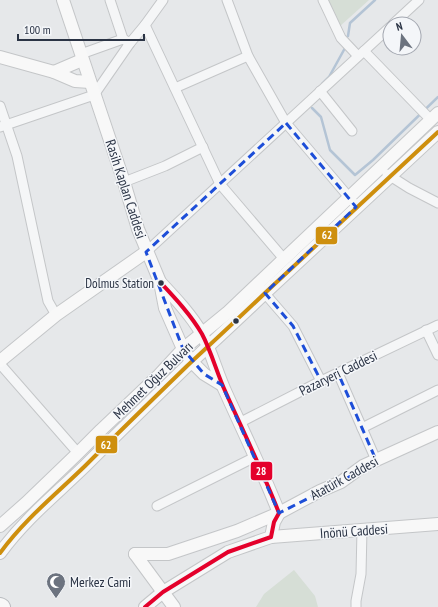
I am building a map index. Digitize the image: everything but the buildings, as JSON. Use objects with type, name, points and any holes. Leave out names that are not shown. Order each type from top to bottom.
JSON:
[{"type":"street","name":"Rasih Kaplan Caddesi","points":[[63,0],[124,182],[138,229],[146,252],[160,282],[165,308],[183,350],[204,374],[222,385]]},
{"type":"street","points":[[110,0],[126,41]]},
{"type":"street","points":[[54,72],[82,57],[126,41],[146,25],[163,0]]},
{"type":"street","points":[[227,0],[248,56],[286,123],[356,207]]},
{"type":"street","points":[[261,288],[284,259],[432,116],[419,107],[361,54],[341,38],[323,0]]},
{"type":"street","points":[[402,16],[419,0]]},
{"type":"street","points":[[146,25],[220,184],[284,259]]},
{"type":"street","points":[[0,361],[56,315],[146,252],[382,34]]},
{"type":"street","points":[[4,125],[94,95],[126,41]]},
{"type":"street","points":[[175,88],[248,56]]},
{"type":"street","points":[[0,57],[54,72],[75,81],[90,82]]},
{"type":"street","points":[[320,91],[352,131]]},
{"type":"street","points":[[0,106],[4,125],[17,156],[48,301],[56,315]]},
{"type":"street","points":[[261,288],[356,207],[438,132]]},
{"type":"street","points":[[124,182],[165,166],[203,147]]},
{"type":"street","points":[[380,167],[389,177],[438,203]]},
{"type":"street","name":"Rasih Kaplan Caddesi","points":[[160,282],[180,302],[201,333],[208,347],[222,385],[280,513]]},
{"type":"street","points":[[261,288],[293,326],[322,381]]},
{"type":"street","name":"Mehmet Oğuz Bulvarı","points":[[0,526],[22,508],[201,333],[261,288]]},
{"type":"street","name":"Mehmet Oğuz Bulvarı","points":[[0,554],[22,525],[208,347],[261,288]]},
{"type":"street","name":"Pazaryeri Caddesi","points":[[239,423],[438,325]]},
{"type":"street","points":[[426,330],[438,356]]},
{"type":"street","points":[[0,364],[78,453]]},
{"type":"street","points":[[338,373],[376,460]]},
{"type":"street","points":[[362,428],[438,390]]},
{"type":"street","name":"Atatürk Caddesi","points":[[163,592],[135,554],[168,554],[237,531],[280,513],[320,491],[341,482],[363,466],[438,432]]},
{"type":"street","points":[[157,506],[255,457]]},
{"type":"street","points":[[271,537],[274,522],[280,513]]},
{"type":"street","name":"Inönü Caddesi","points":[[145,607],[163,592],[228,552],[271,537],[438,524]]},
{"type":"street","points":[[356,607],[362,574],[362,530]]},
{"type":"street","points":[[163,592],[174,607]]},
{"type":"highlighted area","points":[[286,123],[356,207],[265,293],[293,326],[321,381],[338,373],[376,460],[341,482],[279,513],[222,385],[204,374],[183,349],[146,252]]},
{"type":"shaded area","points":[[327,0],[369,0],[339,27]]},
{"type":"shaded area","points":[[294,570],[315,596],[318,607],[256,607],[264,594]]},
{"type":"waterway","points":[[348,36],[350,23],[375,0]]},
{"type":"waterway","points":[[322,84],[329,77],[345,48]]},
{"type":"waterway","points":[[312,108],[321,117],[330,150],[355,175],[373,160],[438,97]]},
{"type":"transit line","name":"62","points":[[0,553],[19,529],[187,366],[438,132]]},
{"type":"transit line","name":"28","points":[[145,607],[163,592],[228,552],[271,537],[274,522],[279,513],[223,386],[202,334],[188,313],[160,282]]},
{"type":"place","name":"Dolmus Station","points":[[161,283]]},
{"type":"place","name":"Merkez Cami","points":[[56,599]]}]
